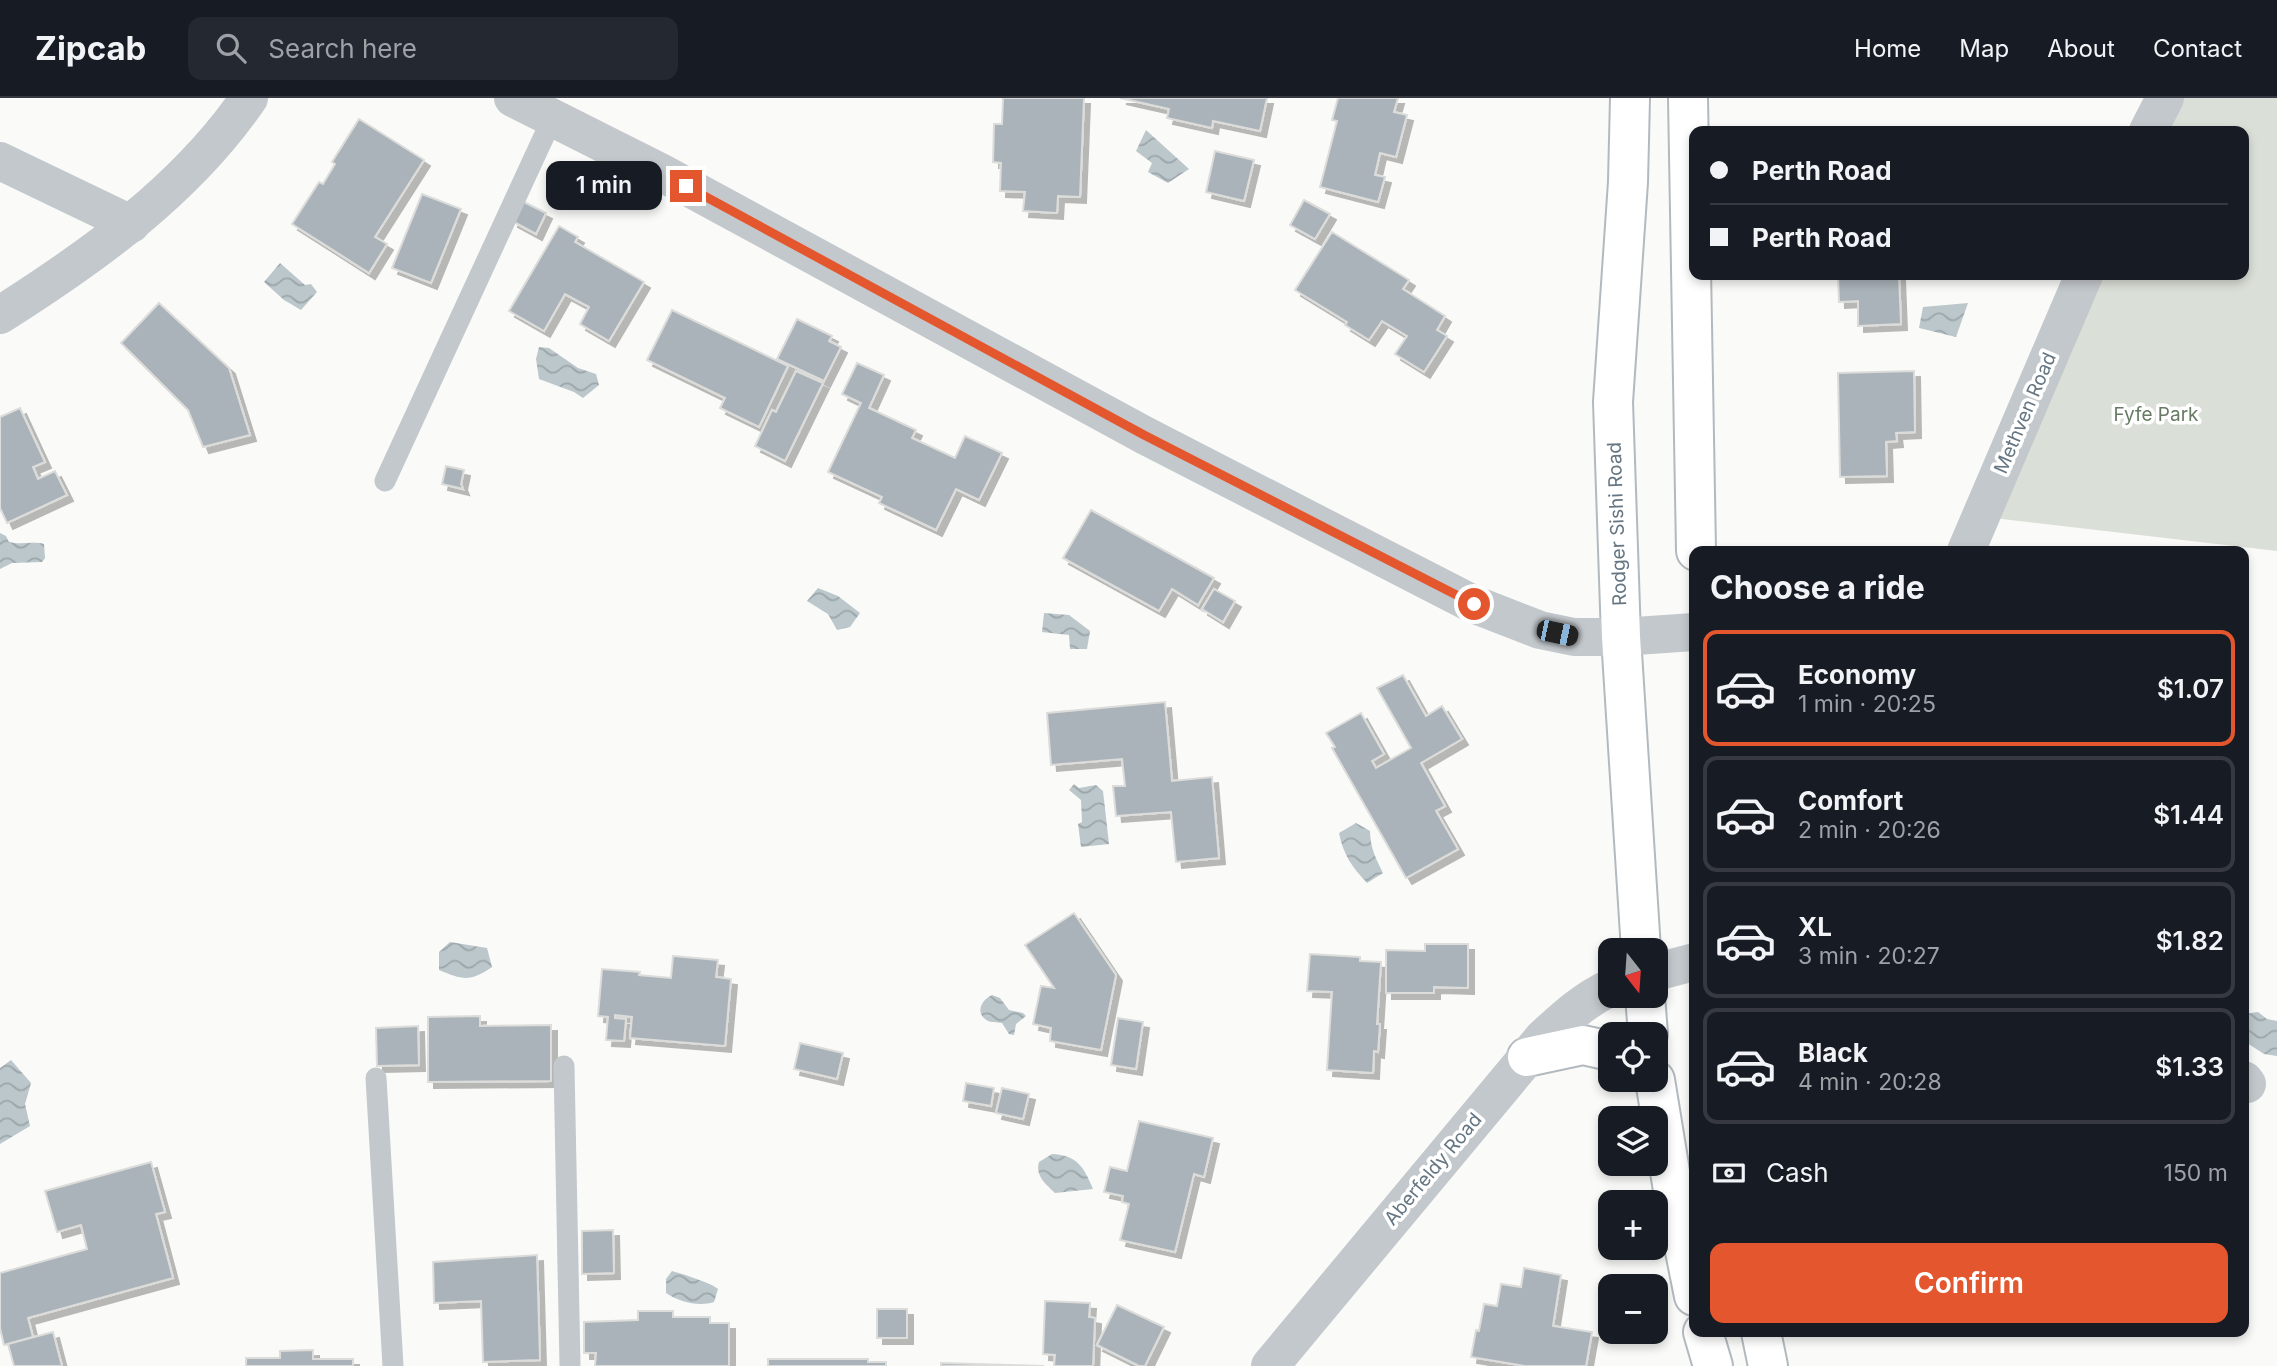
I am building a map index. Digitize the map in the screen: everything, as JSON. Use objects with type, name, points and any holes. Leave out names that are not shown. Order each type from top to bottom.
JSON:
[{"type":"main road","name":"Rodger Sishi Road","points":[[1630,98],[1628,182],[1613,402],[1621,637],[1640,938]]},
{"type":"main road","points":[[1688,98],[1689,155]]},
{"type":"main road","points":[[1691,280],[1696,546]]},
{"type":"main road","points":[[1527,1057],[1583,1045],[1598,1048]]},
{"type":"main road","points":[[1668,1159],[1689,1270]]},
{"type":"main road","points":[[1704,1337],[1713,1366]]},
{"type":"main road","points":[[1762,1337],[1768,1366]]},
{"type":"street","points":[[0,315],[47,285],[131,224],[219,138],[249,98]]},
{"type":"street","points":[[513,98],[552,120],[662,173],[1144,435],[1474,604],[1540,630],[1574,637],[1689,632]]},
{"type":"street","points":[[2151,126],[2165,98]]},
{"type":"street","points":[[0,161],[131,224]]},
{"type":"street","name":"Methven Road","points":[[1968,546],[2082,280]]},
{"type":"street","points":[[1668,969],[1689,963]]},
{"type":"street","name":"Aberfeldy Road","points":[[1270,1366],[1527,1057],[1570,1014],[1598,994]]},
{"type":"lane","points":[[385,481],[552,120]]},
{"type":"lane","points":[[564,1066],[570,1366]]},
{"type":"lane","points":[[376,1078],[393,1366]]},
{"type":"green space","name":"Fyfe Park","points":[[2167,98],[2277,98],[2277,551],[1977,516],[2085,280],[2249,280],[2249,126],[2154,126]]},
{"type":"water","points":[[1146,130],[1189,169],[1168,183],[1148,172],[1152,163],[1136,151]]},
{"type":"water","points":[[280,263],[305,285],[311,284],[317,292],[301,310],[284,300],[264,282]]},
{"type":"water","points":[[1968,303],[1956,337],[1919,328],[1923,307]]},
{"type":"water","points":[[539,347],[549,348],[578,368],[596,374],[599,385],[583,398],[539,379],[536,359]]},
{"type":"water","points":[[0,533],[6,536],[9,542],[44,544],[45,558],[42,562],[12,563],[0,569]]},
{"type":"water","points":[[818,588],[838,596],[860,613],[850,627],[837,630],[828,614],[807,601]]},
{"type":"water","points":[[1044,613],[1069,615],[1090,631],[1087,649],[1070,649],[1069,635],[1042,632]]},
{"type":"water","points":[[1074,784],[1079,788],[1096,785],[1103,791],[1109,844],[1081,847],[1078,824],[1082,822],[1081,800],[1069,790]]},
{"type":"water","points":[[1356,823],[1370,831],[1372,848],[1383,873],[1367,883],[1349,860],[1339,833]]},
{"type":"water","points":[[450,942],[487,948],[492,967],[466,978],[439,970],[439,952]]},
{"type":"water","points":[[992,995],[1000,998],[1009,1010],[1026,1016],[1016,1024],[1014,1035],[1009,1034],[1002,1023],[989,1021],[982,1016],[981,1006]]},
{"type":"water","points":[[2258,1012],[2267,1019],[2277,1021],[2277,1056],[2264,1054],[2249,1044],[2249,1013]]},
{"type":"water","points":[[11,1060],[31,1083],[25,1104],[30,1126],[0,1144],[0,1068]]},
{"type":"water","points":[[1052,1154],[1074,1160],[1086,1174],[1093,1189],[1055,1193],[1042,1179],[1038,1167],[1039,1162]]},
{"type":"water","points":[[672,1271],[718,1289],[714,1302],[689,1303],[666,1293],[666,1279]]},
{"type":"building","points":[[1003,98],[1084,98],[1080,197],[1058,196],[1057,213],[1023,211],[1025,192],[1000,191],[1001,163],[993,162],[994,124],[1002,124]]},
{"type":"building","points":[[1120,98],[1267,98],[1260,131],[1213,121],[1212,128],[1167,118],[1169,109]]},
{"type":"building","points":[[1338,98],[1398,98],[1394,112],[1407,115],[1396,157],[1380,153],[1375,175],[1385,177],[1378,202],[1320,187],[1337,121],[1332,120]]},
{"type":"building","points":[[359,119],[424,160],[375,237],[387,244],[369,273],[292,224],[319,182],[323,184],[335,164],[332,162]]},
{"type":"building","points":[[1215,151],[1254,160],[1244,201],[1206,192]]},
{"type":"building","points":[[422,194],[461,209],[431,283],[392,268]]},
{"type":"building","points":[[1304,200],[1330,214],[1315,239],[1290,225]]},
{"type":"building","points":[[522,201],[546,213],[536,234],[512,221]]},
{"type":"building","points":[[559,226],[578,237],[575,242],[644,282],[609,341],[580,324],[589,307],[565,294],[544,331],[509,311]]},
{"type":"building","points":[[1332,232],[1409,280],[1403,289],[1445,316],[1437,330],[1447,336],[1424,372],[1395,354],[1407,336],[1382,321],[1369,340],[1345,325],[1347,322],[1295,290]]},
{"type":"building","points":[[1838,280],[1899,280],[1901,324],[1858,326],[1858,301],[1839,302]]},
{"type":"building","points":[[159,303],[229,368],[250,435],[203,447],[188,410],[121,343]]},
{"type":"building","points":[[672,310],[788,366],[759,427],[720,408],[725,398],[647,360]]},
{"type":"building","points":[[797,319],[832,336],[829,341],[841,347],[824,381],[777,359]]},
{"type":"building","points":[[857,363],[884,375],[869,408],[916,430],[912,438],[955,458],[965,436],[1002,453],[979,500],[956,489],[936,530],[879,503],[882,497],[828,472],[861,403],[842,394]]},
{"type":"building","points":[[796,371],[823,383],[785,461],[755,446],[772,410],[776,412]]},
{"type":"building","points":[[1914,371],[1915,432],[1896,433],[1897,441],[1886,442],[1887,476],[1840,477],[1838,373]]},
{"type":"building","points":[[20,408],[45,462],[33,467],[38,479],[55,471],[67,495],[7,523],[0,508],[0,417]]},
{"type":"building","points":[[446,466],[464,470],[461,484],[463,489],[442,484]]},
{"type":"building","points":[[1091,510],[1214,578],[1198,605],[1172,589],[1159,611],[1063,558]]},
{"type":"building","points":[[1214,589],[1235,601],[1223,622],[1202,609]]},
{"type":"building","points":[[1403,675],[1426,716],[1442,706],[1462,739],[1421,763],[1445,806],[1436,811],[1458,849],[1406,878],[1326,733],[1361,713],[1384,754],[1372,761],[1376,768],[1411,748],[1377,688]]},
{"type":"building","points":[[1165,702],[1172,781],[1212,777],[1219,858],[1176,862],[1171,812],[1116,816],[1113,786],[1125,786],[1122,759],[1051,765],[1047,713]]},
{"type":"building","points":[[1074,913],[1116,975],[1101,1050],[1050,1041],[1051,1028],[1033,1024],[1041,986],[1054,988],[1025,945]]},
{"type":"building","points":[[1425,944],[1468,944],[1468,988],[1434,987],[1434,993],[1386,993],[1386,950],[1425,951]]},
{"type":"building","points":[[1310,954],[1360,957],[1360,961],[1381,962],[1378,1052],[1374,1051],[1373,1073],[1327,1070],[1332,992],[1307,991]]},
{"type":"building","points":[[673,956],[718,960],[716,977],[731,979],[725,1046],[630,1038],[632,1017],[615,1015],[615,1018],[626,1019],[624,1041],[606,1040],[608,1017],[598,1016],[602,969],[671,978]]},
{"type":"building","points":[[480,1016],[480,1026],[551,1025],[551,1081],[428,1082],[428,1017]]},
{"type":"building","points":[[1118,1018],[1143,1022],[1136,1069],[1111,1065]]},
{"type":"building","points":[[418,1026],[419,1065],[377,1066],[376,1028]]},
{"type":"building","points":[[800,1043],[843,1053],[837,1079],[794,1069]]},
{"type":"building","points":[[966,1083],[994,1088],[991,1106],[963,1101]]},
{"type":"building","points":[[1002,1088],[1029,1094],[1023,1119],[996,1113]]},
{"type":"building","points":[[1139,1121],[1213,1138],[1204,1177],[1194,1174],[1175,1252],[1120,1240],[1129,1204],[1122,1202],[1123,1196],[1104,1192],[1110,1167],[1127,1171]]},
{"type":"building","points":[[151,1162],[165,1212],[156,1214],[173,1278],[28,1318],[33,1337],[4,1345],[0,1328],[0,1273],[87,1249],[81,1225],[57,1232],[45,1191]]},
{"type":"building","points":[[613,1230],[614,1273],[582,1274],[582,1231]]},
{"type":"building","points":[[537,1255],[540,1360],[483,1362],[481,1301],[434,1303],[433,1262]]},
{"type":"building","points":[[1524,1268],[1561,1275],[1553,1326],[1592,1332],[1586,1366],[1525,1366],[1471,1357],[1484,1304],[1497,1306],[1501,1284],[1521,1287]]},
{"type":"building","points":[[1045,1301],[1090,1303],[1089,1317],[1095,1318],[1093,1366],[1054,1366],[1055,1355],[1043,1354]]},
{"type":"building","points":[[1117,1305],[1164,1327],[1145,1366],[1139,1366],[1097,1345]]},
{"type":"building","points":[[877,1309],[907,1309],[907,1338],[877,1338]]},
{"type":"building","points":[[638,1311],[673,1311],[673,1317],[710,1317],[710,1323],[729,1323],[729,1366],[595,1366],[596,1353],[584,1353],[584,1322],[638,1320]]},
{"type":"building","points":[[53,1332],[62,1366],[14,1366],[8,1344]]},
{"type":"building","points":[[313,1350],[313,1359],[353,1359],[353,1366],[246,1366],[246,1358],[280,1358],[280,1351]]},
{"type":"building","points":[[768,1359],[868,1359],[868,1362],[886,1362],[886,1366],[768,1366]]},
{"type":"building","points":[[941,1363],[1044,1366],[941,1366]]},
{"type":"route","points":[[686,186],[1144,435],[1474,604]]}]
